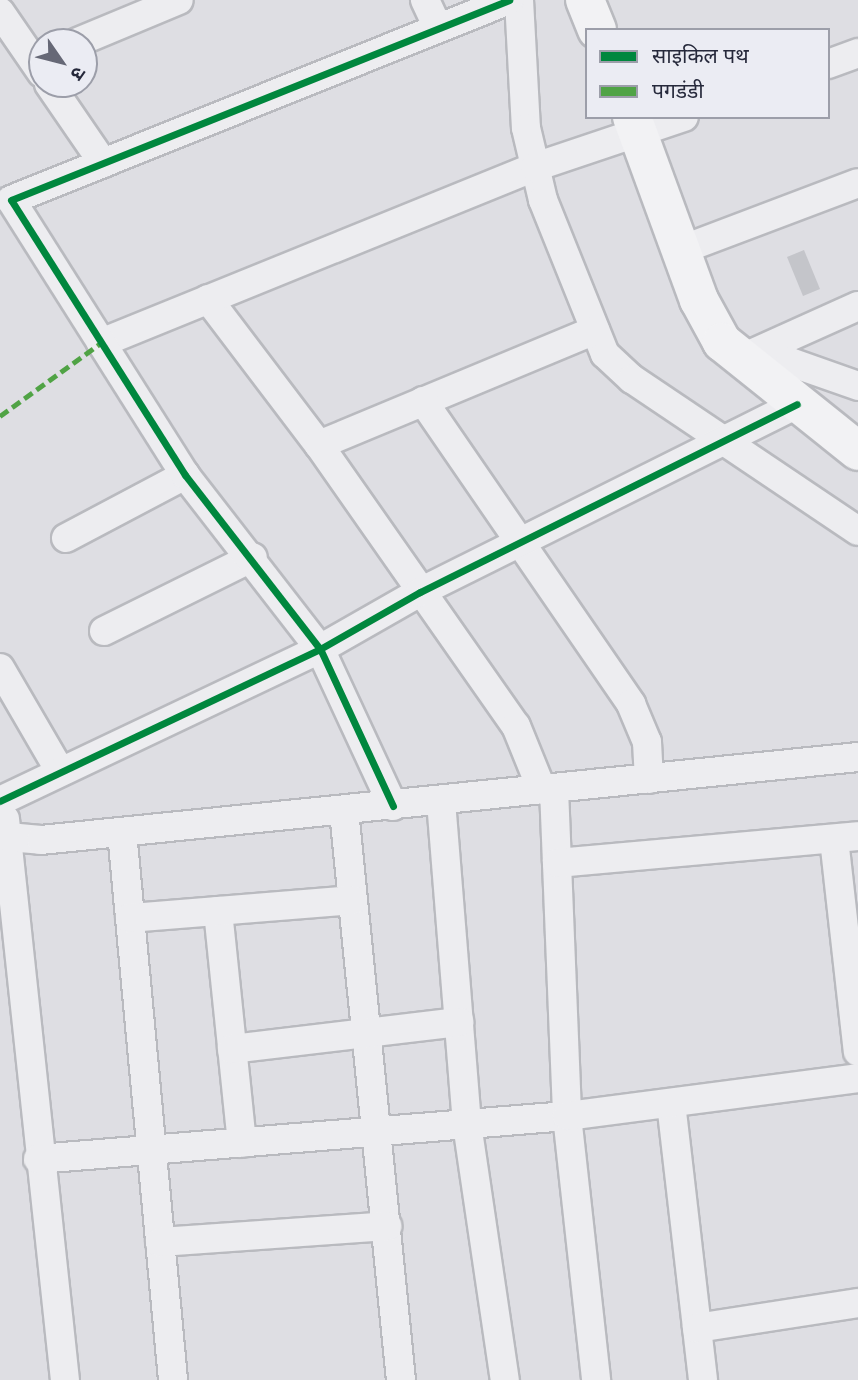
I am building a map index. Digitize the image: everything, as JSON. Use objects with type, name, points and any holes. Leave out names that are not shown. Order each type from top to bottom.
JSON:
[{"type":"street","points":[[98,34],[179,0]]},
{"type":"street","points":[[425,0],[438,28]]},
{"type":"street","points":[[393,806],[320,649],[253,557],[185,475],[101,343],[8,206],[103,163],[509,0]]},
{"type":"street","points":[[519,0],[526,128],[535,167],[605,354],[632,379],[727,440],[858,531]]},
{"type":"street","points":[[585,0],[596,28]]},
{"type":"street","points":[[0,12],[28,49]]},
{"type":"street","points":[[830,63],[858,53]]},
{"type":"street","points":[[59,98],[103,163]]},
{"type":"street","points":[[101,343],[636,126],[673,119]]},
{"type":"street","points":[[636,126],[699,300],[722,342],[858,451]]},
{"type":"street","points":[[681,250],[858,183]]},
{"type":"street","points":[[208,299],[319,445],[516,726],[548,790],[557,863],[567,1116],[596,1380]]},
{"type":"street","points":[[740,359],[858,306]]},
{"type":"street","points":[[319,445],[595,330]]},
{"type":"street","points":[[740,359],[790,362],[858,386]]},
{"type":"street","points":[[423,401],[632,704],[647,742],[649,779]]},
{"type":"street","points":[[65,1380],[38,1159],[8,837],[1,801],[320,649],[420,592],[797,404]]},
{"type":"street","points":[[66,538],[185,475]]},
{"type":"street","points":[[104,631],[253,557]]},
{"type":"street","points":[[0,668],[60,771]]},
{"type":"street","points":[[8,837],[41,840],[858,757]]},
{"type":"street","points":[[442,801],[467,1124],[505,1380]]},
{"type":"street","points":[[344,811],[352,900],[370,1031],[401,1380]]},
{"type":"street","points":[[122,832],[173,1380]]},
{"type":"street","points":[[557,863],[846,837],[858,1052]]},
{"type":"street","points":[[131,918],[352,900]]},
{"type":"street","points":[[218,911],[242,1143]]},
{"type":"street","points":[[232,1049],[459,1022]]},
{"type":"street","points":[[38,1159],[567,1116],[858,1078]]},
{"type":"street","points":[[671,1103],[704,1380]]},
{"type":"street","points":[[160,1242],[387,1226]]},
{"type":"street","points":[[697,1328],[858,1303]]},
{"type":"building","points":[[804,250],[820,289],[803,296],[787,257]]},
{"type":"marked path","points":[[0,416],[101,343]]},
{"type":"cycle path","points":[[393,806],[320,649],[185,475],[11,200],[509,0]]},
{"type":"cycle path","points":[[0,801],[320,649],[420,592],[797,404]]}]
